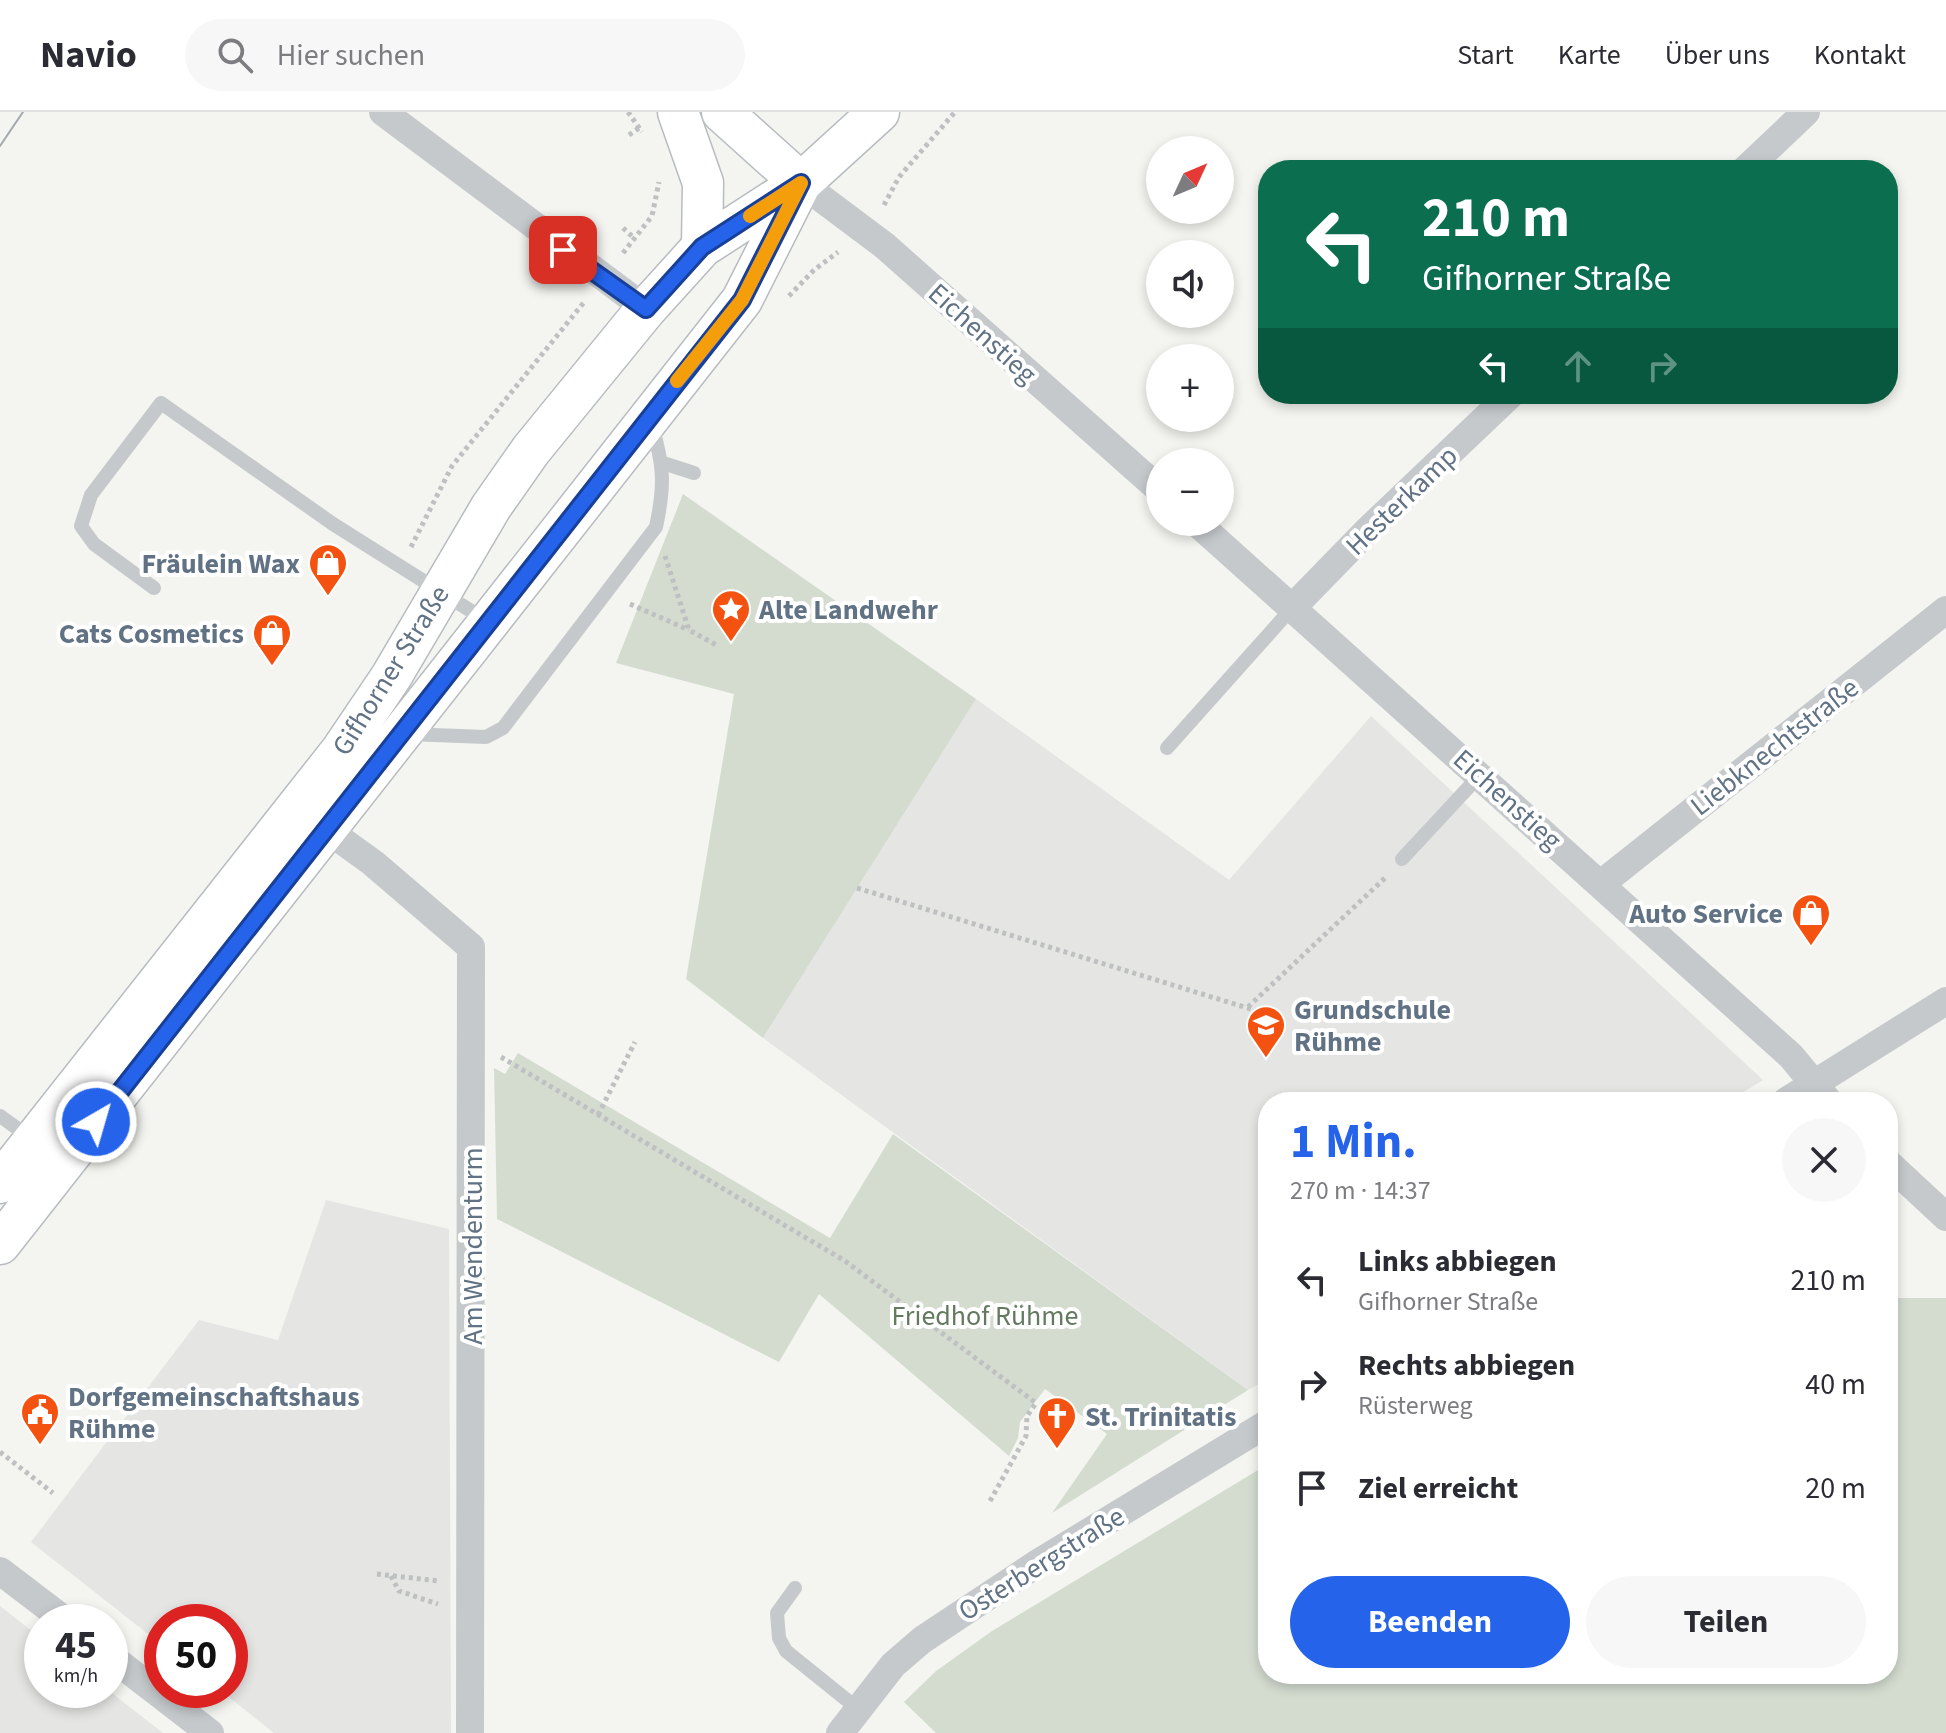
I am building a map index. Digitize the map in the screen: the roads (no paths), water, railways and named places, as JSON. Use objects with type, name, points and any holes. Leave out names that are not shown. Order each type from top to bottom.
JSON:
[{"type":"main road","points":[[678,112],[703,183],[702,247]]},
{"type":"main road","points":[[722,112],[801,183]]},
{"type":"main road","points":[[766,112],[801,183]]},
{"type":"main road","name":"Gifhorner Straße","points":[[0,1183],[341,751],[391,677],[491,507],[531,450],[646,309],[702,247],[801,183],[879,112]]},
{"type":"main road","name":"Gifhorner Straße","points":[[0,1244],[742,300],[801,183]]},
{"type":"street","points":[[383,112],[646,309]]},
{"type":"street","points":[[1756,160],[1806,112]]},
{"type":"street","name":"Eichenstieg","points":[[801,183],[885,246],[1146,478]]},
{"type":"street","name":"Hesterkamp","points":[[1292,608],[1501,404]]},
{"type":"street","name":"Eichenstieg","points":[[1212,536],[1602,883],[1791,1056],[1821,1092]]},
{"type":"street","name":"Liebknechtstraße","points":[[1602,883],[1946,610]]},
{"type":"street","name":"Am Wendenturm","points":[[326,829],[373,863],[471,947],[470,1733]]},
{"type":"street","points":[[1823,1092],[1946,1001]]},
{"type":"street","points":[[1898,1172],[1946,1217]]},
{"type":"street","name":"Osterbergstraße","points":[[841,1733],[893,1665],[922,1640],[1038,1563],[1258,1429]]},
{"type":"street","points":[[0,1571],[43,1604]]},
{"type":"street","points":[[128,1670],[210,1733]]},
{"type":"lane","points":[[154,588],[94,544],[81,526],[91,495],[161,403],[333,524],[487,621]]},
{"type":"lane","points":[[399,734],[486,737],[503,728],[656,527],[664,488],[663,463],[649,416]]},
{"type":"lane","points":[[663,463],[694,473]]},
{"type":"lane","points":[[1167,748],[1292,608]]},
{"type":"lane","points":[[1402,859],[1481,775]]},
{"type":"lane","points":[[0,1116],[35,1142]]},
{"type":"lane","points":[[795,1588],[777,1613],[779,1638],[786,1651],[858,1709]]},
{"type":"tram line","points":[[0,146],[23,112]]},
{"type":"place","name":"Fräulein Wax","points":[[328,597]]},
{"type":"place","name":"Alte Landwehr","points":[[731,643]]},
{"type":"place","name":"Cats Cosmetics","points":[[272,667]]},
{"type":"place","name":"Auto Service","points":[[1811,947]]},
{"type":"place","name":"Grundschule Rühme","points":[[1266,1059]]},
{"type":"place","name":"Dorfgemeinschaftshaus Rühme","points":[[40,1446]]},
{"type":"place","name":"St. Trinitatis","points":[[1057,1450]]},
{"type":"park label","name":"Friedhof Rühme","points":[[985,1315]]}]
